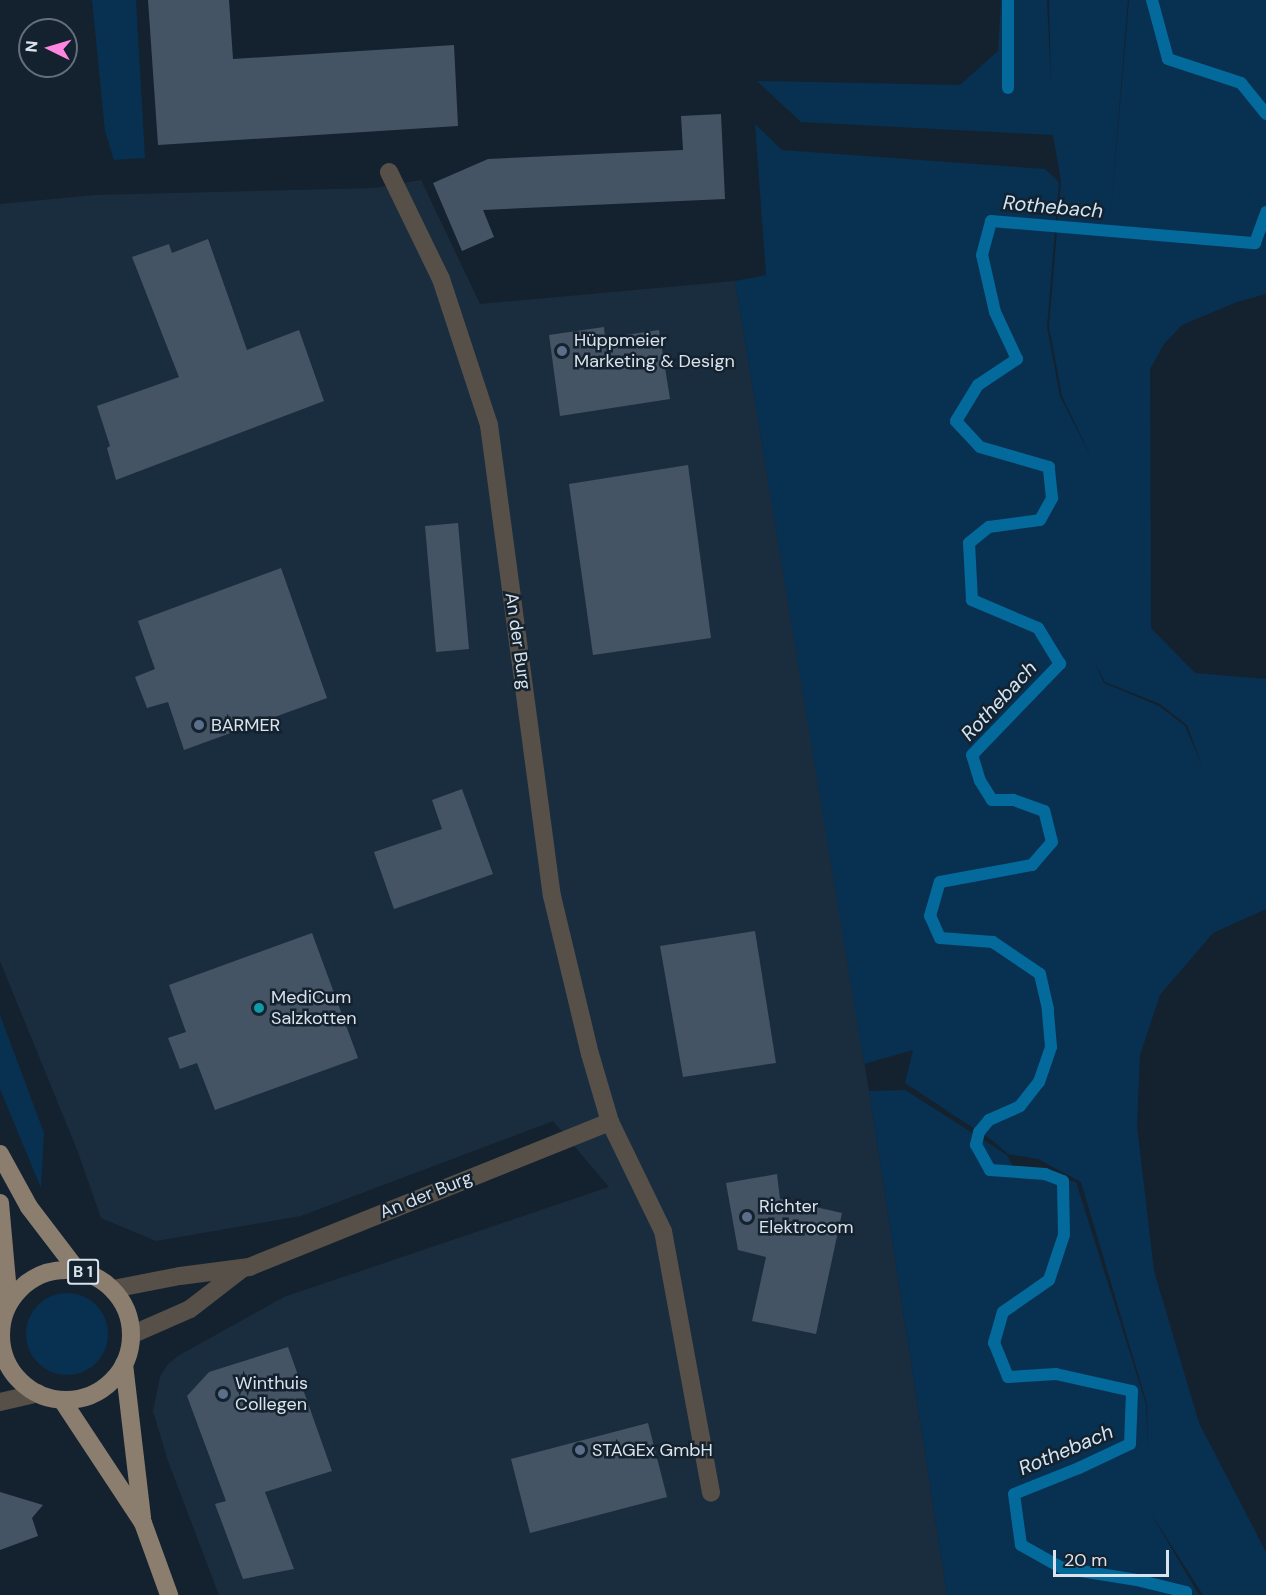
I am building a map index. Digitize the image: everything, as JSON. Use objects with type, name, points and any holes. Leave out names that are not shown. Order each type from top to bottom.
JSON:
[{"type":"main road","name":"B 1","points":[[0,1154],[29,1207],[78,1270]]},
{"type":"main road","name":"B 1","points":[[0,1203],[9,1303]]},
{"type":"main road","name":"B 1","points":[[124,1364],[113,1380],[99,1392],[80,1398],[62,1400],[38,1393],[23,1384],[12,1371],[0,1339],[2,1320],[9,1303],[21,1287],[38,1275],[57,1270],[78,1270],[97,1277],[113,1289],[126,1310],[131,1335],[124,1364],[142,1523]]},
{"type":"main road","name":"B 1","points":[[62,1400],[142,1523],[169,1595]]},
{"type":"street","name":"An der Burg","points":[[388,172],[441,279],[489,425],[552,896],[590,1054],[610,1122],[663,1231],[711,1493]]},
{"type":"street","name":"An der Burg","points":[[113,1289],[180,1276],[242,1269],[610,1122]]},
{"type":"street","name":"An der Burg","points":[[131,1335],[190,1309],[242,1269]]},
{"type":"street","points":[[0,1402],[38,1393]]},
{"type":"shaded area","points":[[92,0],[136,0],[145,158],[114,160],[105,131]]},
{"type":"shaded area","points":[[1001,0],[1047,0],[1051,85],[1049,0],[1128,0],[1110,220],[1129,0],[1266,0],[1266,294],[1237,302],[1182,325],[1164,344],[1150,369],[1151,628],[1195,673],[1266,679],[1266,909],[1213,933],[1160,995],[1140,1055],[1137,1126],[1154,1271],[1199,1423],[1266,1552],[1266,1595],[1203,1595],[1150,1512],[1199,1595],[947,1595],[869,1091],[905,1090],[1007,1155],[1013,1167],[1076,1182],[1146,1404],[1148,1453],[1147,1404],[1081,1182],[1038,1159],[1008,1154],[993,1141],[905,1083],[913,1050],[864,1064],[735,281],[766,275],[755,124],[782,150],[1045,169],[1059,182],[1047,327],[1060,396],[1093,461],[1062,396],[1049,327],[1061,181],[1053,135],[801,122],[757,81],[960,85],[998,51]],"holes":[[[1094,661],[1105,682],[1160,704],[1187,725],[1203,768],[1185,726],[1159,706],[1104,683]]]},
{"type":"shaded area","points":[[421,180],[480,304],[735,281],[869,1091],[947,1595],[219,1595],[168,1461],[153,1411],[160,1377],[168,1364],[178,1356],[284,1297],[609,1187],[553,1121],[301,1216],[156,1241],[101,1218],[78,1152],[0,961],[0,204],[95,195],[375,188]]},
{"type":"shaded area","points":[[0,1015],[44,1133],[41,1188],[0,1089]]},
{"type":"shaded area","points":[[67,1293],[83,1296],[96,1305],[105,1318],[108,1334],[105,1350],[96,1363],[83,1372],[67,1375],[51,1372],[38,1363],[29,1350],[26,1334],[29,1318],[38,1305],[51,1296]]},
{"type":"building","points":[[148,0],[229,0],[233,59],[454,45],[458,126],[158,145]]},
{"type":"building","points":[[721,114],[725,199],[483,210],[494,237],[462,251],[433,183],[488,159],[683,150],[681,116]]},
{"type":"building","points":[[208,239],[247,350],[299,330],[324,401],[116,480],[107,448],[110,446],[97,406],[179,377],[132,257],[169,244],[172,253]]},
{"type":"building","points":[[604,327],[605,338],[659,330],[670,399],[560,416],[549,335]]},
{"type":"building","points":[[688,465],[711,638],[593,655],[569,484]]},
{"type":"building","points":[[458,523],[469,649],[436,652],[425,526]]},
{"type":"building","points":[[281,568],[327,698],[184,750],[168,702],[147,708],[135,677],[155,669],[138,621]]},
{"type":"building","points":[[462,789],[493,874],[394,909],[374,852],[442,829],[432,800]]},
{"type":"building","points":[[755,931],[776,1063],[683,1077],[660,946]]},
{"type":"building","name":"MediCum Salzkotten","points":[[312,933],[358,1058],[215,1110],[197,1063],[180,1069],[168,1038],[186,1032],[169,985]]},
{"type":"building","points":[[777,1174],[780,1199],[842,1213],[816,1334],[752,1321],[766,1257],[738,1250],[726,1183]]},
{"type":"building","points":[[288,1347],[332,1471],[265,1492],[294,1569],[243,1579],[215,1504],[226,1501],[187,1396],[209,1372]]},
{"type":"building","points":[[648,1423],[667,1497],[530,1533],[511,1459]]},
{"type":"building","points":[[0,1492],[43,1505],[32,1518],[38,1536],[0,1550]]},
{"type":"waterway","points":[[1008,0],[1008,88]]},
{"type":"waterway","name":"Rothebach","points":[[1152,0],[1168,59],[1241,83],[1266,114]]},
{"type":"waterway","name":"Rothebach","points":[[1186,1595],[1186,1592],[1137,1580],[1062,1568],[1021,1545],[1014,1494],[1079,1468],[1130,1444],[1132,1391],[1056,1374],[1008,1377],[994,1343],[1003,1312],[1049,1280],[1064,1235],[1063,1181],[1045,1174],[990,1170],[976,1145],[979,1132],[989,1120],[1020,1106],[1039,1082],[1051,1047],[1048,1009],[1040,974],[993,942],[940,938],[930,916],[940,882],[1032,865],[1052,842],[1044,811],[1013,800],[992,800],[980,781],[972,755],[1060,664],[1038,628],[972,600],[969,543],[989,527],[1040,520],[1052,498],[1049,467],[980,447],[956,421],[978,385],[1017,359],[995,312],[982,255],[991,221],[1255,243],[1266,212]]},
{"type":"place","name":"Hüppmeier Marketing & Design","points":[[562,351]]},
{"type":"place","name":"BARMER","points":[[199,725]]},
{"type":"place","name":"MediCum Salzkotten","points":[[259,1008]]},
{"type":"place","name":"Richter Elektrocom","points":[[747,1217]]},
{"type":"place","name":"Winthuis Collegen","points":[[223,1394]]},
{"type":"place","name":"STAGEx GmbH","points":[[580,1450]]}]
